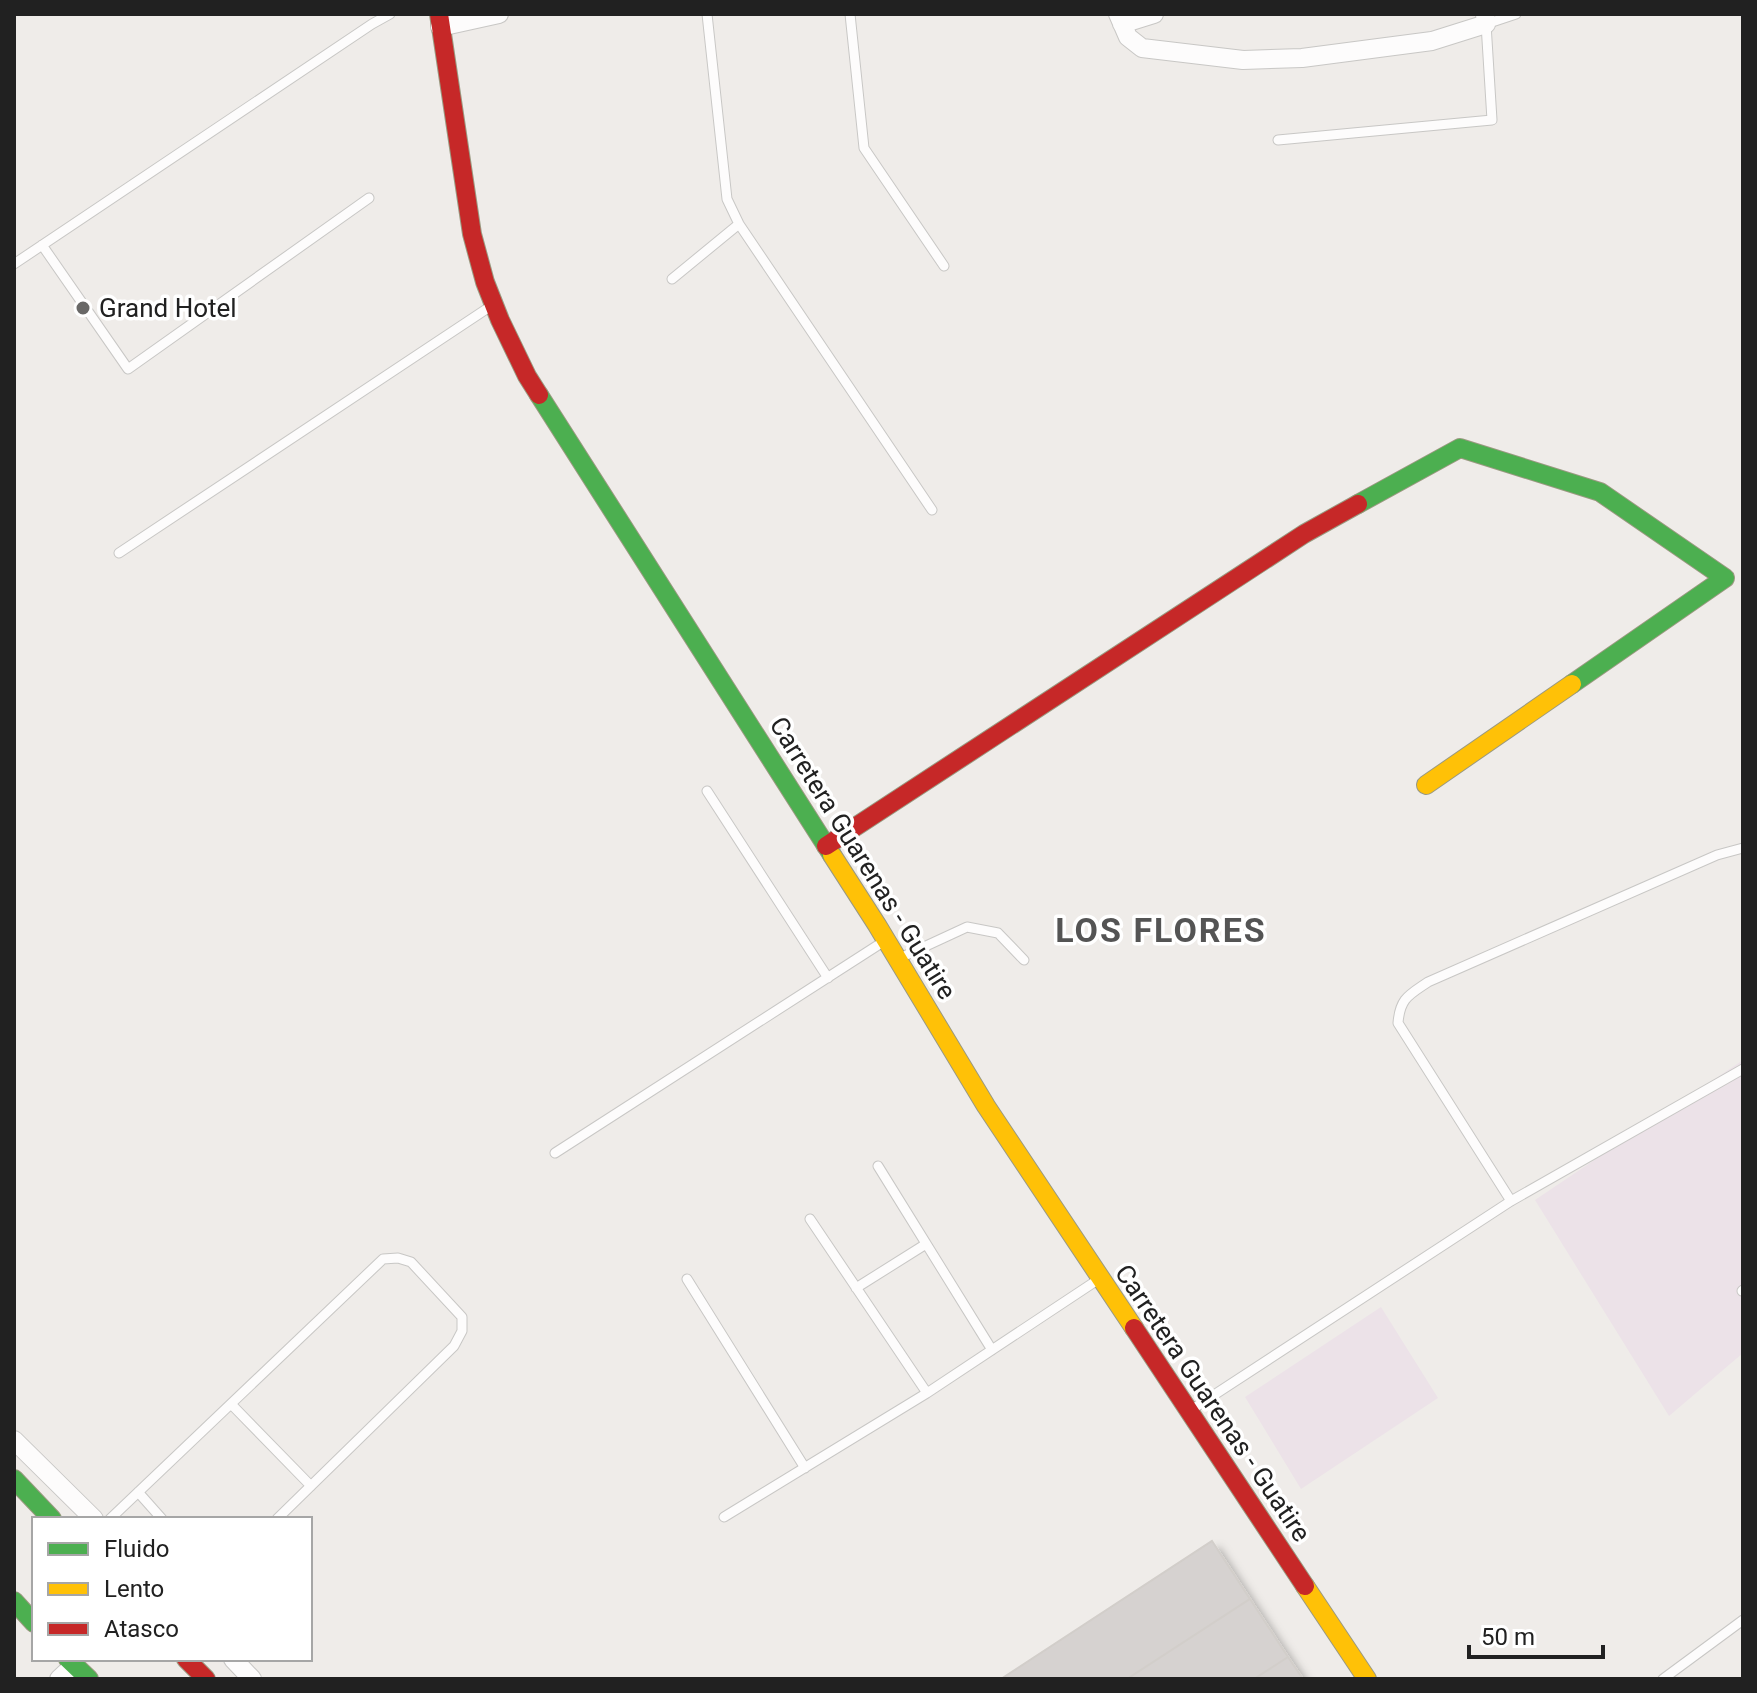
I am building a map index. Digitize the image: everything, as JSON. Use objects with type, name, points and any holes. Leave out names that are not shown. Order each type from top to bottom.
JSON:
[{"type":"main road","name":"Carretera Guarenas - Guatire","points":[[440,20],[472,234],[493,304],[527,376],[886,940],[986,1106],[1367,1679]]},
{"type":"main road","points":[[826,846],[1304,534],[1460,448],[1600,492],[1725,578],[1426,785]]},
{"type":"main road","points":[[14,1479],[50,1517]]},
{"type":"main road","points":[[14,1601],[32,1621]]},
{"type":"main road","points":[[188,1661],[206,1679]]},
{"type":"main road","points":[[71,1662],[89,1679]]},
{"type":"street","points":[[440,20],[499,14]]},
{"type":"street","points":[[1154,14],[1120,19],[1128,37],[1142,48],[1243,60],[1302,58],[1432,41],[1486,19]]},
{"type":"street","points":[[14,1440],[92,1517]]},
{"type":"street","points":[[235,1661],[252,1679]]},
{"type":"street","points":[[59,1679],[71,1662]]},
{"type":"lane","points":[[14,264],[390,14]]},
{"type":"lane","points":[[707,14],[727,199],[739,224],[932,510]]},
{"type":"lane","points":[[850,14],[864,148],[944,266]]},
{"type":"lane","points":[[1278,140],[1492,120],[1486,19],[1516,14]]},
{"type":"lane","points":[[42,245],[128,369],[369,198]]},
{"type":"lane","points":[[672,279],[739,224]]},
{"type":"lane","points":[[119,553],[493,304]]},
{"type":"lane","points":[[707,791],[828,978]]},
{"type":"lane","points":[[1511,1201],[1398,1023],[1399,1009],[1407,996],[1428,982],[1717,855],[1743,848]]},
{"type":"lane","points":[[897,959],[967,927],[998,933],[1024,960]]},
{"type":"lane","points":[[555,1153],[886,940]]},
{"type":"lane","points":[[1188,1412],[1511,1201],[1743,1069]]},
{"type":"lane","points":[[878,1166],[992,1350]]},
{"type":"lane","points":[[810,1219],[927,1393]]},
{"type":"lane","points":[[856,1288],[926,1244]]},
{"type":"lane","points":[[112,1517],[383,1259],[398,1258],[411,1262],[462,1317],[462,1331],[454,1346],[279,1517]]},
{"type":"lane","points":[[687,1279],[805,1468]]},
{"type":"lane","points":[[724,1517],[927,1393],[1099,1279]]},
{"type":"lane","points":[[231,1404],[311,1486]]},
{"type":"lane","points":[[138,1492],[160,1517]]},
{"type":"lane","points":[[1663,1679],[1743,1620]]},
{"type":"shaded area","points":[[1743,1060],[1743,1353],[1669,1416],[1535,1200]]},
{"type":"shaded area","points":[[1381,1307],[1438,1398],[1301,1489],[1245,1397]]},
{"type":"building","points":[[1212,1541],[1250,1599],[1127,1679],[1001,1679]]},
{"type":"building","points":[[1250,1599],[1288,1657],[1254,1679],[1127,1679]]},
{"type":"building","points":[[1288,1657],[1303,1679],[1254,1679]]},
{"type":"traffic: fast","points":[[539,395],[832,855]]},
{"type":"traffic: fast","points":[[1358,504],[1460,448],[1600,492],[1725,578],[1572,684]]},
{"type":"traffic: fast","points":[[14,1479],[50,1517]]},
{"type":"traffic: fast","points":[[14,1601],[32,1621]]},
{"type":"traffic: fast","points":[[70,1661],[89,1679]]},
{"type":"traffic: slow","points":[[1426,785],[1572,684]]},
{"type":"traffic: slow","points":[[832,855],[986,1106],[1134,1328]]},
{"type":"traffic: slow","points":[[1305,1586],[1367,1679]]},
{"type":"traffic: jam","points":[[439,14],[472,234],[485,282],[500,320],[539,395]]},
{"type":"traffic: jam","points":[[826,846],[1304,534],[1358,504]]},
{"type":"traffic: jam","points":[[1134,1328],[1305,1586]]},
{"type":"traffic: jam","points":[[188,1661],[206,1679]]},
{"type":"place","name":"Grand Hotel","points":[[83,308]]},
{"type":"district","name":"LOS FLORES","points":[[1161,930]]}]
